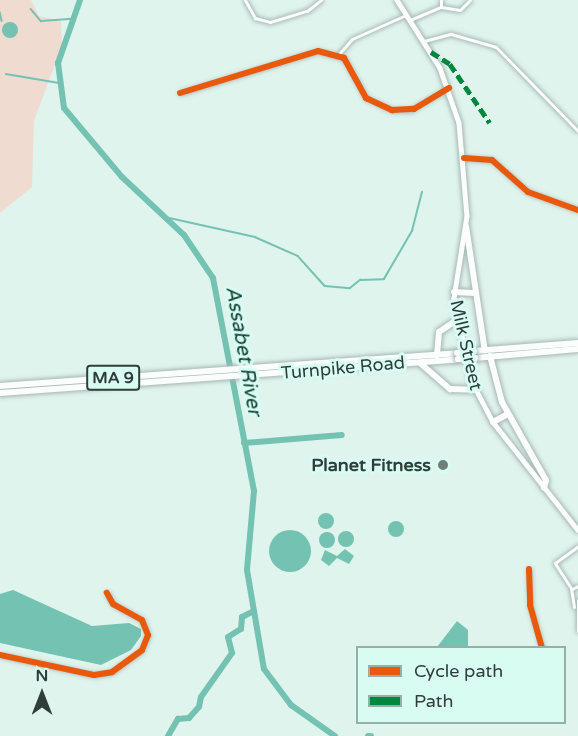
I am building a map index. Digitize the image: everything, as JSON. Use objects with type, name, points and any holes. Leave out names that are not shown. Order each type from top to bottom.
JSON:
[{"type":"highway","points":[[466,226],[474,293],[485,351]]},
{"type":"highway","points":[[454,292],[474,293]]},
{"type":"highway","points":[[437,355],[439,332],[457,321]]},
{"type":"highway","name":"Turnpike Road","points":[[474,355],[485,351],[578,343]]},
{"type":"highway","name":"Turnpike Road","points":[[0,393],[437,355],[490,356],[578,349]]},
{"type":"highway","name":"Turnpike Road","points":[[235,373],[446,360],[457,356]]},
{"type":"highway","points":[[490,356],[508,414],[546,480],[544,488]]},
{"type":"highway","points":[[440,376],[446,360]]},
{"type":"highway","points":[[417,362],[440,376],[454,390],[475,390]]},
{"type":"highway","name":"Turnpike Road","points":[[0,386],[227,374]]},
{"type":"highway","points":[[493,422],[508,414]]},
{"type":"main road","name":"Milk Street","points":[[397,0],[424,41],[449,88],[464,158],[466,226],[454,292],[457,321],[475,390],[493,422],[578,530]]},
{"type":"street","points":[[245,0],[255,18],[270,22],[307,11],[321,0]]},
{"type":"street","points":[[441,0],[441,7]]},
{"type":"street","points":[[338,55],[352,39],[441,7],[460,10],[470,0]]},
{"type":"street","points":[[424,41],[451,33],[496,47],[578,131]]},
{"type":"street","points":[[180,93],[301,53],[338,55]]},
{"type":"street","points":[[338,55],[366,98],[392,110],[411,110],[449,88]]},
{"type":"street","points":[[464,158],[492,160],[528,192],[578,210]]},
{"type":"street","points":[[578,546],[555,563],[572,590],[578,631]]},
{"type":"street","points":[[529,569],[530,605],[541,646]]},
{"type":"street","points":[[572,590],[578,586]]},
{"type":"street","points":[[0,655],[94,675],[112,672],[142,650],[148,634],[142,620],[113,604],[107,593]]},
{"type":"street","points":[[574,607],[578,600]]},
{"type":"shaded area","points":[[0,0],[31,0],[39,16],[61,21],[62,45],[34,121],[32,187],[0,213]]},
{"type":"shaded area","points":[[10,22],[16,24],[18,30],[16,36],[10,38],[4,36],[2,30],[4,24]]},
{"type":"shaded area","points":[[326,513],[332,515],[334,521],[332,527],[326,529],[320,527],[318,521],[320,515]]},
{"type":"shaded area","points":[[396,521],[402,523],[404,529],[402,535],[396,537],[390,535],[388,529],[390,523]]},
{"type":"shaded area","points":[[290,530],[305,536],[311,551],[305,566],[290,572],[275,566],[269,551],[275,536]]},
{"type":"shaded area","points":[[346,531],[352,533],[354,539],[352,545],[346,547],[340,545],[338,539],[340,533]]},
{"type":"shaded area","points":[[327,532],[333,534],[335,540],[333,546],[327,548],[321,546],[319,540],[321,534]]},
{"type":"shaded area","points":[[345,549],[354,556],[349,564],[337,558],[329,566],[321,560],[325,550],[337,556]]},
{"type":"shaded area","points":[[13,590],[92,626],[129,623],[141,629],[141,636],[131,650],[101,665],[0,643],[0,594]]},
{"type":"shaded area","points":[[457,621],[468,630],[468,646],[438,646]]},
{"type":"waterway","name":"Assabet River","points":[[80,0],[58,63],[64,108],[122,177],[184,235],[213,278],[254,491],[247,570],[264,669],[291,705],[335,736]]},
{"type":"waterway","points":[[31,9],[41,21],[72,19]]},
{"type":"waterway","points":[[0,12],[2,21]]},
{"type":"waterway","points":[[6,74],[60,83]]},
{"type":"waterway","points":[[165,217],[255,237],[298,256],[325,286],[350,288],[360,280],[384,279],[412,231],[422,192]]},
{"type":"waterway","points":[[244,443],[342,435]]},
{"type":"waterway","points":[[168,736],[178,719],[189,718],[199,707],[201,697],[232,653],[228,637],[241,629],[242,617],[254,611]]},
{"type":"marked path","points":[[431,52],[450,64],[490,123]]},
{"type":"cycle path","points":[[180,93],[318,51],[344,58],[366,98],[392,110],[414,109],[449,88]]},
{"type":"cycle path","points":[[464,158],[492,160],[528,192],[578,210]]},
{"type":"cycle path","points":[[529,569],[530,605],[541,646]]},
{"type":"cycle path","points":[[0,655],[94,675],[112,672],[142,650],[148,635],[142,620],[113,604],[107,593]]},
{"type":"place","name":"Planet Fitness","points":[[443,465]]}]
